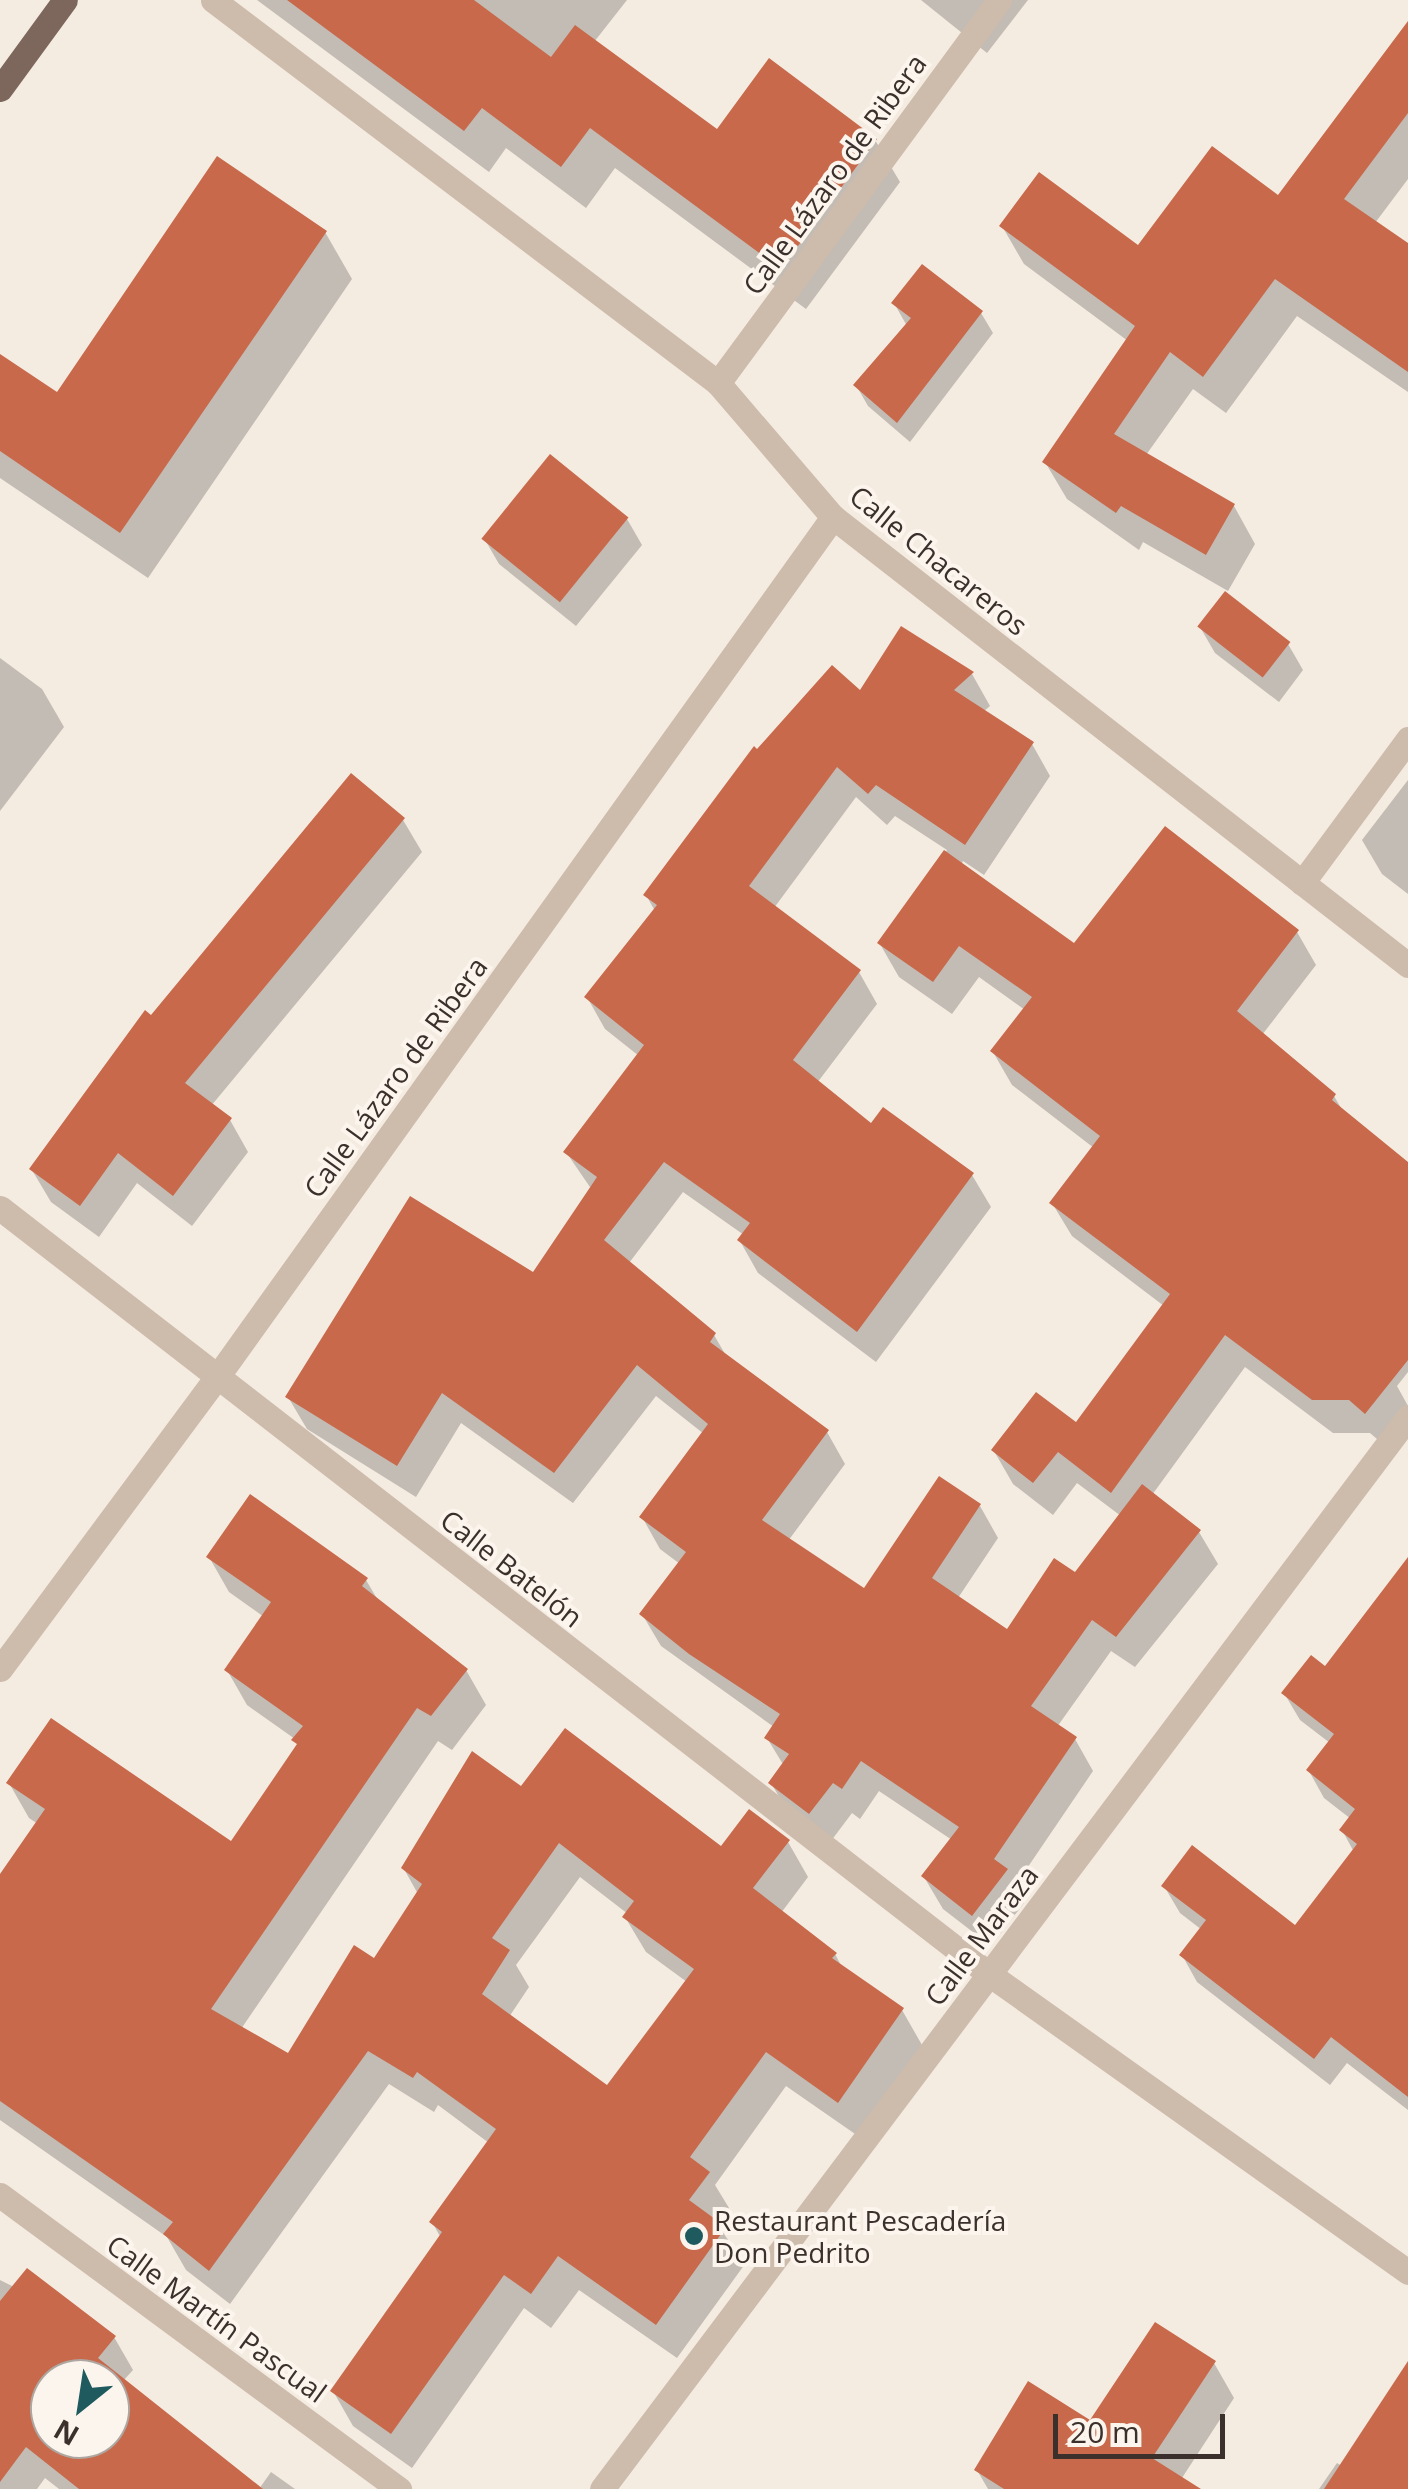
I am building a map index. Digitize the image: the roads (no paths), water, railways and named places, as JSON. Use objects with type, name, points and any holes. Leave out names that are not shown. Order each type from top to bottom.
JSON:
[{"type":"main road","points":[[0,89],[65,0]]},
{"type":"street","name":"Calle Chacareros","points":[[213,0],[718,383],[833,517],[1408,965]]},
{"type":"street","name":"Calle Lázaro de Ribera","points":[[718,383],[999,0]]},
{"type":"street","name":"Calle Lázaro de Ribera","points":[[0,1669],[216,1378],[833,517]]},
{"type":"street","points":[[1302,882],[1408,739]]},
{"type":"street","name":"Calle Batelón","points":[[0,1208],[989,1974],[1408,2272]]},
{"type":"street","name":"Calle Maraza","points":[[602,2489],[1408,1417]]},
{"type":"street","name":"Calle Martín Pascual","points":[[0,2195],[399,2489]]},
{"type":"place","name":"Restaurant Pescadería Don Pedrito","points":[[694,2236]]}]
